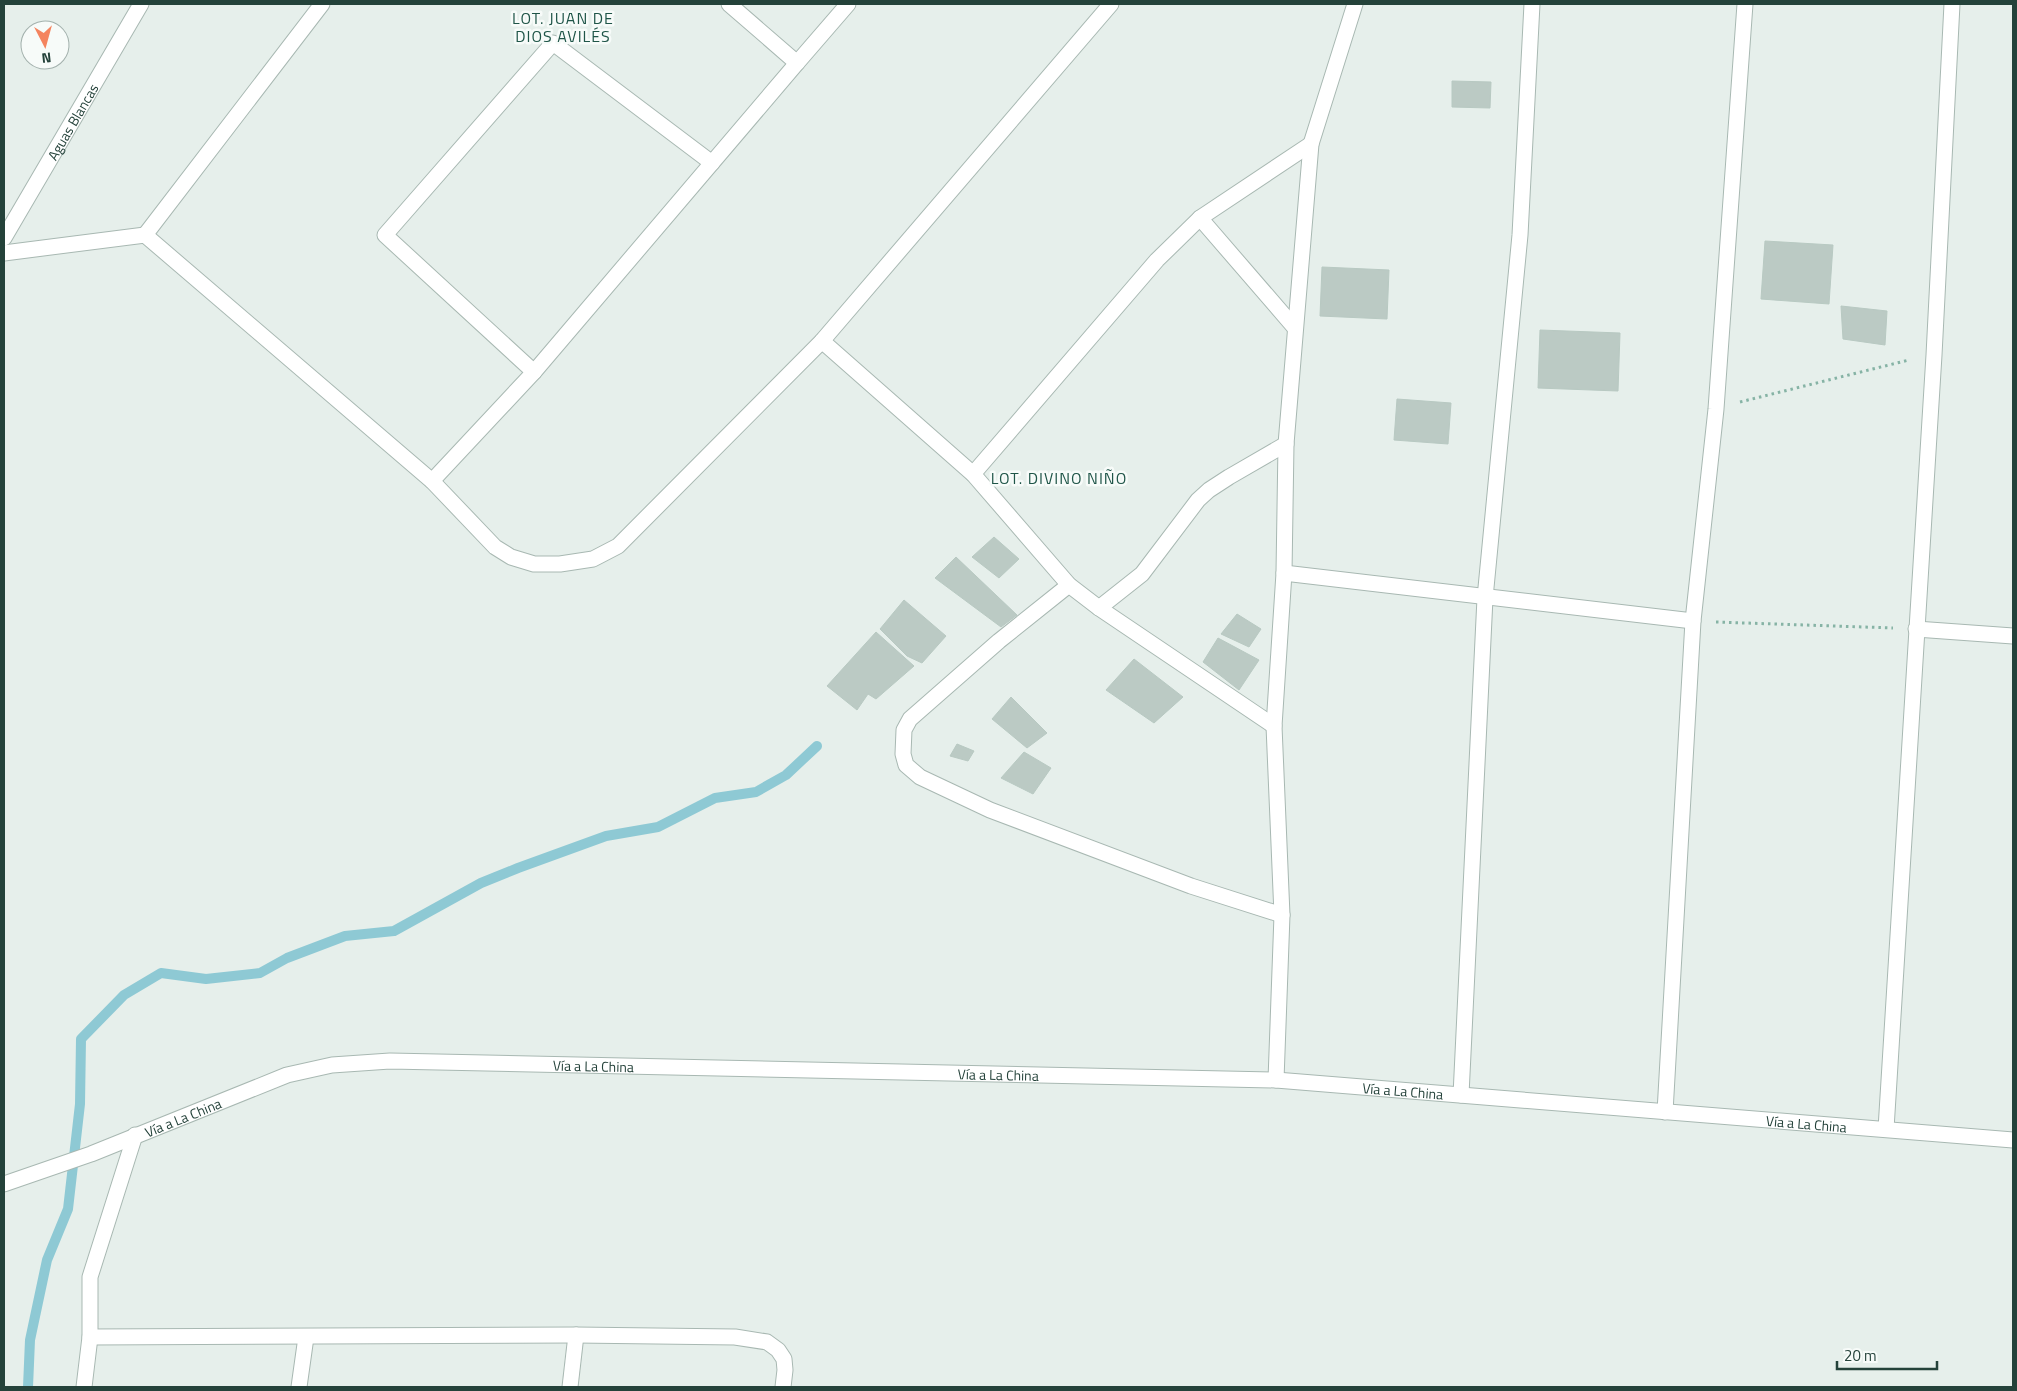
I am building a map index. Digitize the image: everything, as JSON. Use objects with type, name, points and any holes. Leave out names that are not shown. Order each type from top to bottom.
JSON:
[{"type":"street","name":"Aguas Blancas","points":[[4,238],[141,4]]},
{"type":"street","points":[[4,253],[145,235],[322,4]]},
{"type":"street","points":[[729,4],[797,63]]},
{"type":"street","points":[[432,482],[534,372],[848,4]]},
{"type":"street","points":[[145,235],[432,482],[495,547],[511,557],[534,564],[560,564],[593,559],[618,546],[822,342],[1111,4]]},
{"type":"street","points":[[1276,1080],[1282,915],[1274,726],[1284,573],[1286,444],[1311,144],[1356,4]]},
{"type":"street","points":[[1461,1095],[1485,598],[1520,235],[1532,4]]},
{"type":"street","points":[[1665,1112],[1693,621],[1716,409],[1745,4]]},
{"type":"street","points":[[1886,1129],[1934,355],[1952,4]]},
{"type":"street","points":[[534,372],[385,235],[553,43],[712,163]]},
{"type":"street","points":[[973,474],[1157,260],[1200,218],[1311,144]]},
{"type":"street","points":[[1200,218],[1295,328]]},
{"type":"street","points":[[822,342],[973,474],[1069,585],[1099,608],[1274,726]]},
{"type":"street","points":[[1099,608],[1142,574],[1198,500],[1209,490],[1286,444]]},
{"type":"street","points":[[1284,573],[1693,621]]},
{"type":"street","points":[[1069,585],[999,642],[910,719],[904,730],[903,740],[903,754],[906,765],[920,777],[990,810],[1191,886],[1282,915]]},
{"type":"street","points":[[1916,629],[2013,636]]},
{"type":"street","name":"Vía a La China","points":[[4,1184],[91,1154],[287,1076],[332,1065],[390,1061],[1276,1080],[2013,1140]]},
{"type":"street","points":[[84,1387],[90,1337],[89,1292],[93,1265],[135,1135]]},
{"type":"street","points":[[90,1337],[576,1335],[735,1338],[767,1342],[778,1350],[784,1360],[784,1387]]},
{"type":"street","points":[[570,1387],[576,1335]]},
{"type":"street","points":[[299,1387],[306,1337]]},
{"type":"path","points":[[1716,409],[1872,367],[1934,355]]},
{"type":"path","points":[[1693,621],[1916,629]]},
{"type":"building","points":[[1452,81],[1491,82],[1490,108],[1452,107]]},
{"type":"building","points":[[1765,241],[1833,245],[1829,304],[1761,299]]},
{"type":"building","points":[[1322,267],[1389,270],[1387,319],[1320,316]]},
{"type":"building","points":[[1841,306],[1887,311],[1885,345],[1843,339]]},
{"type":"building","points":[[1540,330],[1620,333],[1618,391],[1538,388]]},
{"type":"building","points":[[1397,399],[1451,403],[1448,444],[1394,440]]},
{"type":"building","points":[[994,537],[1019,559],[999,578],[972,557]]},
{"type":"building","points":[[956,557],[1017,615],[1001,627],[935,578]]},
{"type":"building","points":[[904,600],[946,636],[922,663],[907,656],[880,629]]},
{"type":"building","points":[[1237,614],[1261,629],[1249,647],[1221,634]]},
{"type":"building","points":[[876,632],[914,666],[876,699],[868,694],[857,710],[827,686]]},
{"type":"building","points":[[1218,638],[1259,660],[1239,690],[1203,662]]},
{"type":"building","points":[[1134,659],[1183,697],[1154,723],[1106,690]]},
{"type":"building","points":[[1011,697],[1047,733],[1027,748],[992,719]]},
{"type":"building","points":[[957,744],[974,751],[968,761],[950,756]]},
{"type":"building","points":[[1024,752],[1051,768],[1033,794],[1001,778]]},
{"type":"waterway","points":[[28,1387],[30,1340],[47,1260],[68,1209],[80,1104],[81,1039],[124,995],[161,973],[206,979],[260,973],[287,958],[345,936],[394,931],[481,883],[518,868],[606,836],[658,827],[715,798],[756,792],[786,775],[817,746]]},
{"type":"district","name":"LOT. JUAN DE DIOS AVILÉS","points":[[563,27]]},
{"type":"district","name":"LOT. DIVINO NIÑO","points":[[1059,478]]}]
